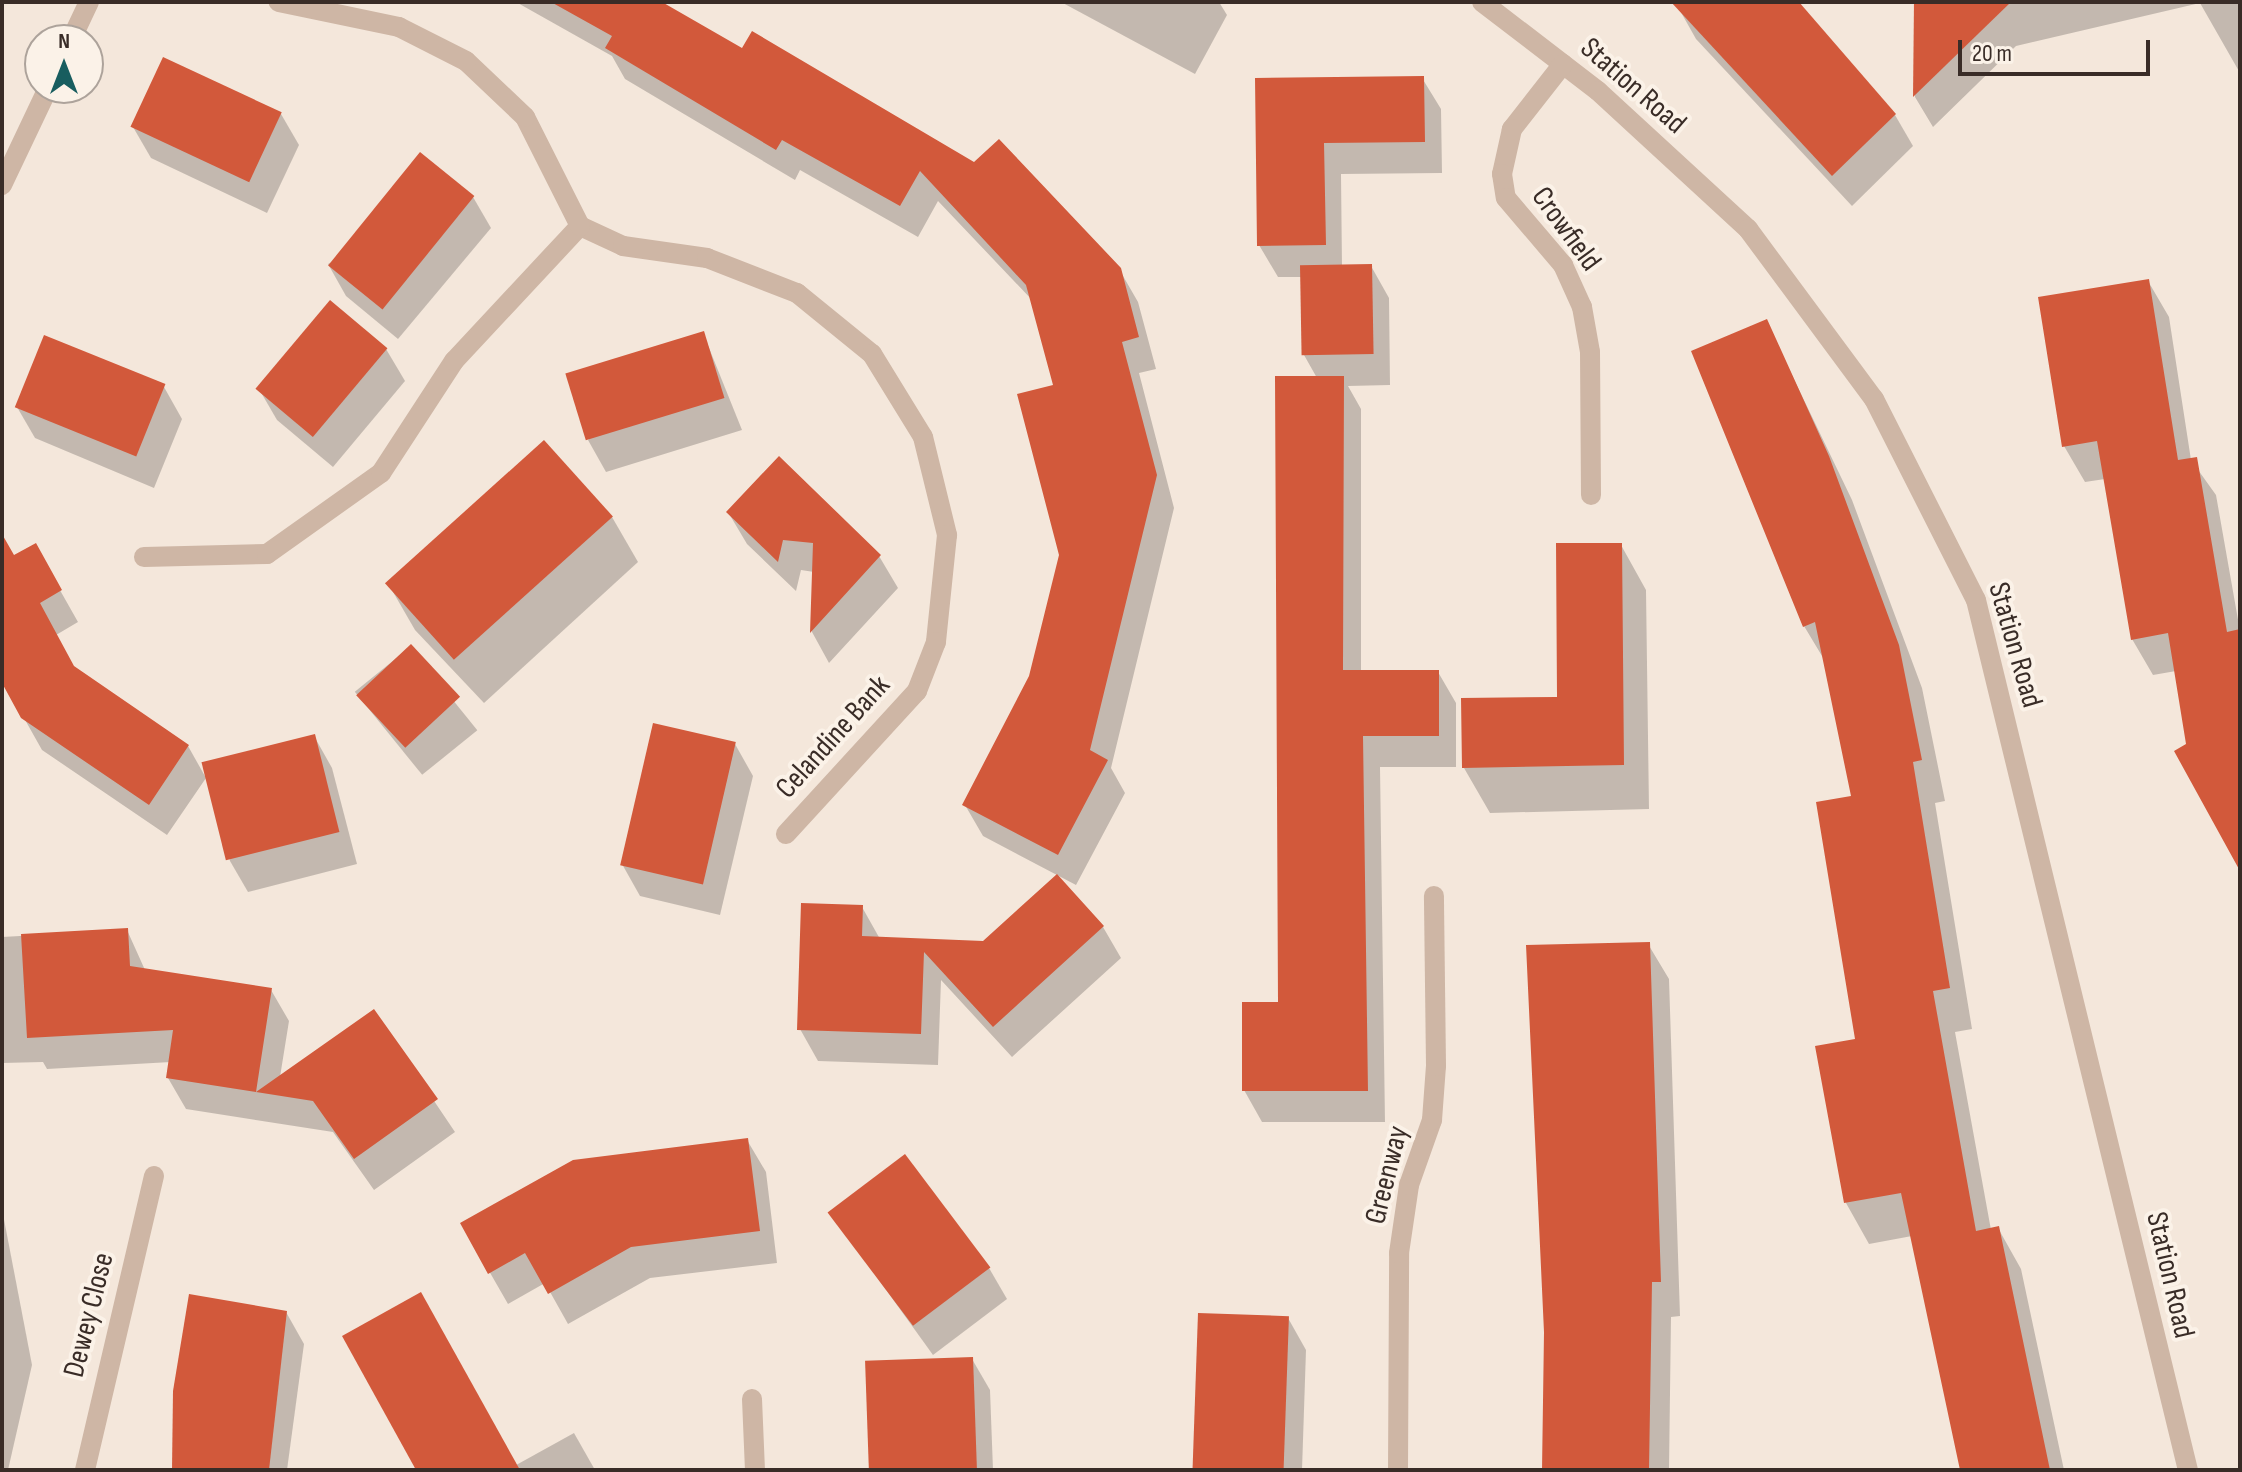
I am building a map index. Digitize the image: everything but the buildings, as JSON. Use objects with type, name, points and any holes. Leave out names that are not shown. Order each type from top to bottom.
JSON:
[{"type":"street","points":[[79,24],[89,2]]},
{"type":"street","points":[[144,557],[267,554],[381,473],[454,361],[580,226],[525,117],[466,61],[399,27],[279,2]]},
{"type":"street","name":"Station Road","points":[[1482,2],[1563,64],[1748,229],[1874,399],[1976,600],[2188,1470]]},
{"type":"street","name":"Crowfield","points":[[1563,64],[1512,129],[1502,174],[1506,198],[1563,265],[1582,307],[1591,495]]},
{"type":"street","points":[[2,185],[40,104]]},
{"type":"street","name":"Celandine Bank","points":[[580,226],[623,246],[707,258],[797,293],[872,354],[923,437],[947,535],[936,642],[917,691],[786,834]]},
{"type":"street","name":"Greenway","points":[[1398,1470],[1399,1253],[1409,1185],[1432,1120],[1436,1066],[1434,896]]},
{"type":"street","name":"Dewey Close","points":[[85,1470],[154,1176]]},
{"type":"street","points":[[752,1399],[755,1470]]}]
